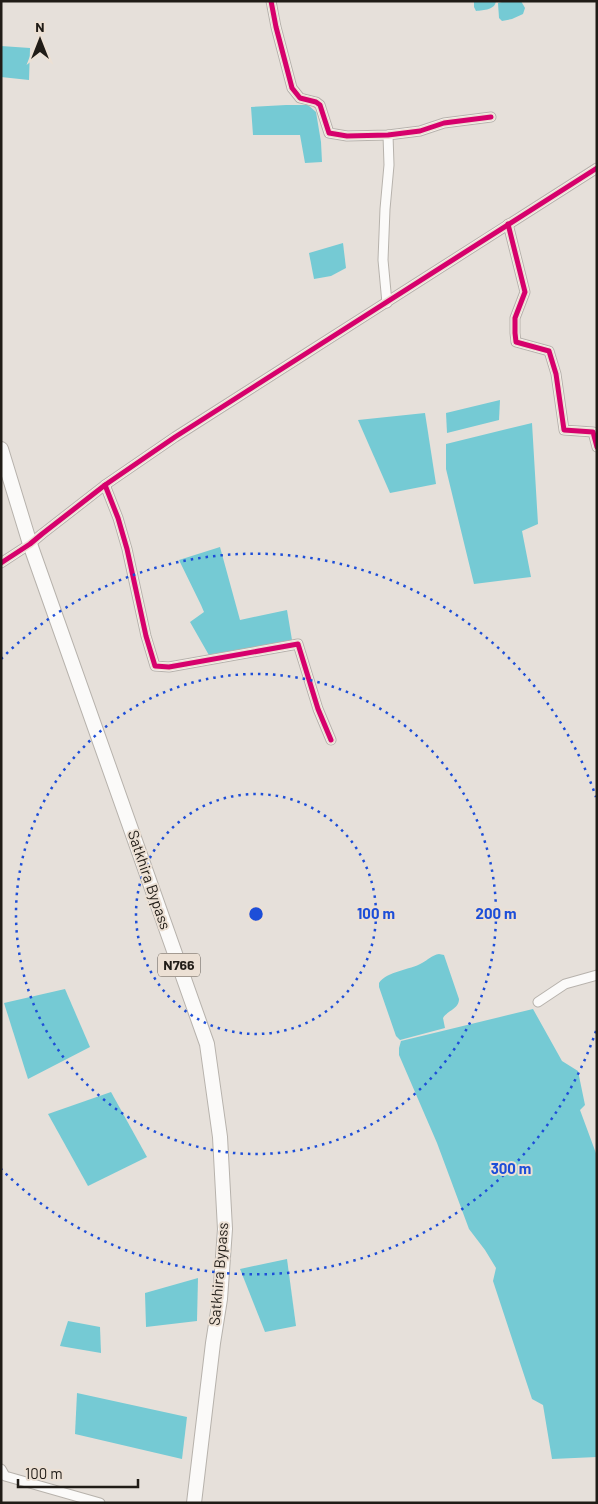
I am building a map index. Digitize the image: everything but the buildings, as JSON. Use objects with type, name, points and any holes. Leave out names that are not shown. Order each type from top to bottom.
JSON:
[{"type":"highway","name":"Satkhira Bypass","points":[[1,449],[30,544],[207,1044],[220,1137],[225,1229],[220,1299],[212,1343],[194,1503]]},
{"type":"street","points":[[271,1],[292,88],[300,98],[316,102],[320,105],[329,133],[347,136],[388,135],[420,131],[444,124],[491,117]]},
{"type":"street","points":[[386,302],[383,260],[389,165],[388,135]]},
{"type":"street","points":[[1,563],[30,544],[105,485],[175,437],[597,168]]},
{"type":"street","points":[[508,224],[525,292],[515,318],[516,342],[550,351],[556,374],[564,430],[594,432],[597,447]]},
{"type":"street","points":[[105,485],[118,518],[127,549],[155,666],[169,667],[298,644],[318,709],[331,740]]},
{"type":"street","points":[[538,1002],[565,984],[597,975]]},
{"type":"street","points":[[1,1469],[5,1476],[100,1503]]},
{"type":"water","points":[[474,1],[496,1],[491,8],[476,11]]},
{"type":"water","points":[[521,1],[525,8],[523,14],[502,21],[499,18],[498,3]]},
{"type":"water","points":[[1,46],[30,48],[29,80],[1,77]]},
{"type":"water","points":[[308,105],[316,112],[322,162],[305,163],[300,135],[253,135],[251,107]]},
{"type":"water","points":[[343,243],[346,268],[331,276],[314,279],[309,253]]},
{"type":"water","points":[[500,400],[499,420],[447,433],[446,413]]},
{"type":"water","points":[[425,413],[436,484],[390,493],[358,420]]},
{"type":"water","points":[[532,423],[538,524],[522,531],[531,577],[474,584],[446,469],[446,444]]},
{"type":"water","points":[[220,547],[240,620],[287,610],[292,640],[210,657],[190,622],[204,612],[179,560]]},
{"type":"water","points":[[439,954],[444,955],[459,1002],[443,1018],[445,1028],[400,1040],[396,1036],[379,983],[393,973],[417,965]]},
{"type":"water","points":[[65,989],[90,1047],[28,1079],[4,1003]]},
{"type":"water","points":[[533,1009],[562,1061],[578,1071],[585,1105],[580,1110],[597,1156],[597,1457],[552,1459],[543,1405],[532,1399],[493,1281],[496,1268],[469,1229],[437,1143],[399,1055],[401,1041]]},
{"type":"water","points":[[111,1092],[147,1157],[88,1186],[48,1114]]},
{"type":"water","points":[[287,1259],[296,1326],[265,1332],[240,1269]]},
{"type":"water","points":[[198,1278],[197,1321],[146,1327],[145,1293]]},
{"type":"water","points":[[68,1321],[100,1327],[101,1353],[60,1346]]},
{"type":"water","points":[[77,1393],[187,1417],[182,1459],[75,1434]]},
{"type":"cycle path","points":[[271,1],[292,88],[300,98],[316,102],[320,105],[329,133],[347,136],[388,135],[420,131],[444,123],[491,117]]},
{"type":"cycle path","points":[[1,563],[30,544],[105,485],[175,437],[597,168]]},
{"type":"cycle path","points":[[508,224],[525,292],[515,318],[516,342],[549,351],[556,374],[564,430],[593,432],[597,447]]},
{"type":"cycle path","points":[[105,485],[118,518],[127,549],[146,636],[155,666],[169,667],[298,644],[318,709],[331,740]]}]
